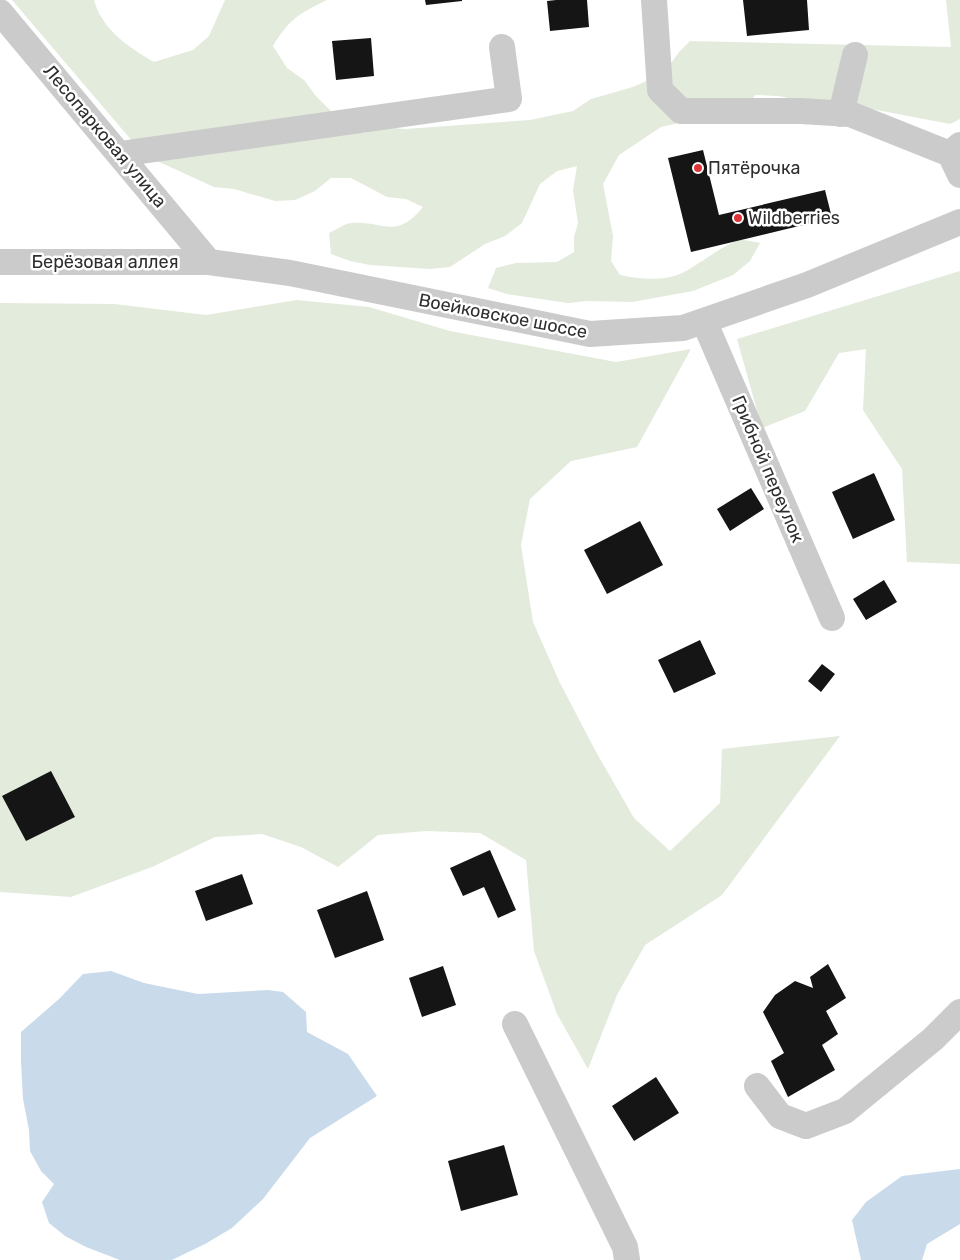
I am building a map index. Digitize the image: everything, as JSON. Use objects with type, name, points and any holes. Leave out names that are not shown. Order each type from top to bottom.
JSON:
[{"type":"street","points":[[654,0],[660,90],[681,111],[752,110],[850,114],[957,158]]},
{"type":"street","name":"Лесопарковая улица","points":[[0,12],[209,262]]},
{"type":"street","points":[[120,154],[509,99],[502,46]]},
{"type":"street","points":[[841,114],[855,55]]},
{"type":"street","name":"Воейковское шоссе","points":[[209,262],[290,272],[590,334],[683,328],[807,284],[960,222]]},
{"type":"street","name":"Берёзовая аллея","points":[[0,262],[209,262]]},
{"type":"street","name":"Грибной переулок","points":[[704,321],[832,618]]},
{"type":"street","points":[[756,1086],[780,1116],[806,1126],[845,1111],[933,1039],[960,1012]]},
{"type":"street","points":[[515,1024],[625,1247],[627,1260]]},
{"type":"green space","points":[[12,0],[94,0],[99,14],[112,31],[132,48],[154,62],[193,50],[209,36],[225,0],[327,0],[309,9],[290,23],[273,46],[287,68],[304,80],[343,128],[364,133],[383,127],[405,129],[530,120],[573,111],[591,99],[633,87],[651,79],[668,67],[690,41],[951,47],[946,0],[960,0],[960,119],[950,124],[840,103],[820,104],[778,96],[756,95],[740,109],[661,127],[619,155],[603,184],[613,236],[611,261],[620,275],[644,278],[669,277],[697,265],[735,241],[743,240],[760,243],[750,261],[733,275],[693,291],[632,302],[588,301],[568,303],[507,294],[488,288],[496,268],[516,263],[557,262],[574,252],[574,237],[578,223],[573,190],[577,166],[557,171],[540,184],[522,223],[505,236],[485,244],[450,267],[430,269],[370,265],[350,261],[331,254],[329,233],[351,223],[389,227],[397,226],[405,223],[423,207],[406,199],[387,197],[351,178],[331,178],[315,191],[295,200],[275,201],[234,189],[214,187],[144,155]]},
{"type":"green space","points":[[960,271],[960,564],[907,562],[902,469],[863,410],[866,349],[839,353],[805,411],[762,428],[737,339]]},
{"type":"green space","points":[[297,300],[369,307],[450,331],[616,362],[691,349],[637,447],[571,461],[530,499],[521,545],[533,622],[560,683],[595,750],[634,818],[670,851],[720,803],[722,749],[840,736],[722,895],[645,945],[617,995],[588,1069],[557,1014],[534,951],[526,860],[480,833],[426,831],[378,835],[338,867],[301,847],[262,834],[215,837],[152,867],[71,897],[0,892],[0,303],[114,304],[206,315]]},
{"type":"water","points":[[111,971],[144,983],[198,994],[268,990],[283,992],[306,1012],[307,1032],[348,1054],[377,1096],[310,1138],[263,1199],[232,1228],[172,1260],[120,1260],[86,1247],[65,1236],[49,1223],[42,1202],[54,1184],[41,1171],[30,1151],[29,1130],[23,1099],[21,1032],[59,999],[83,974]]},
{"type":"water","points":[[960,1169],[960,1224],[927,1244],[922,1260],[861,1260],[852,1220],[866,1202],[902,1176]]},
{"type":"building","points":[[425,0],[462,0],[462,1],[426,5]]},
{"type":"building","points":[[587,0],[589,27],[550,31],[547,1]]},
{"type":"building","points":[[743,0],[807,0],[809,30],[747,36]]},
{"type":"building","points":[[371,38],[374,76],[336,80],[332,41]]},
{"type":"building","points":[[703,150],[719,215],[825,190],[832,218],[691,252],[668,158]]},
{"type":"building","points":[[874,473],[895,520],[853,539],[832,492]]},
{"type":"building","points":[[751,488],[764,509],[730,531],[717,509]]},
{"type":"building","points":[[640,521],[663,565],[607,594],[584,550]]},
{"type":"building","points":[[884,580],[897,602],[866,620],[853,599]]},
{"type":"building","points":[[700,640],[716,674],[674,693],[658,660]]},
{"type":"building","points":[[822,664],[835,674],[821,692],[808,681]]},
{"type":"building","points":[[51,771],[75,817],[26,841],[2,796]]},
{"type":"building","points":[[490,850],[516,910],[498,918],[484,887],[463,896],[450,868]]},
{"type":"building","points":[[242,874],[253,904],[206,921],[195,891]]},
{"type":"building","points":[[367,891],[384,940],[335,958],[317,910]]},
{"type":"building","points":[[828,964],[846,998],[826,1011],[838,1034],[822,1045],[835,1070],[788,1097],[771,1061],[784,1053],[763,1012],[775,995],[795,981],[813,988],[810,977]]},
{"type":"building","points":[[443,966],[456,1005],[422,1017],[409,978]]},
{"type":"building","points":[[656,1077],[679,1113],[634,1141],[612,1106]]},
{"type":"building","points":[[504,1145],[518,1195],[461,1211],[448,1161]]},
{"type":"place","name":"Пятёрочка","points":[[698,168]]},
{"type":"place","name":"Wildberries","points":[[738,218]]}]
